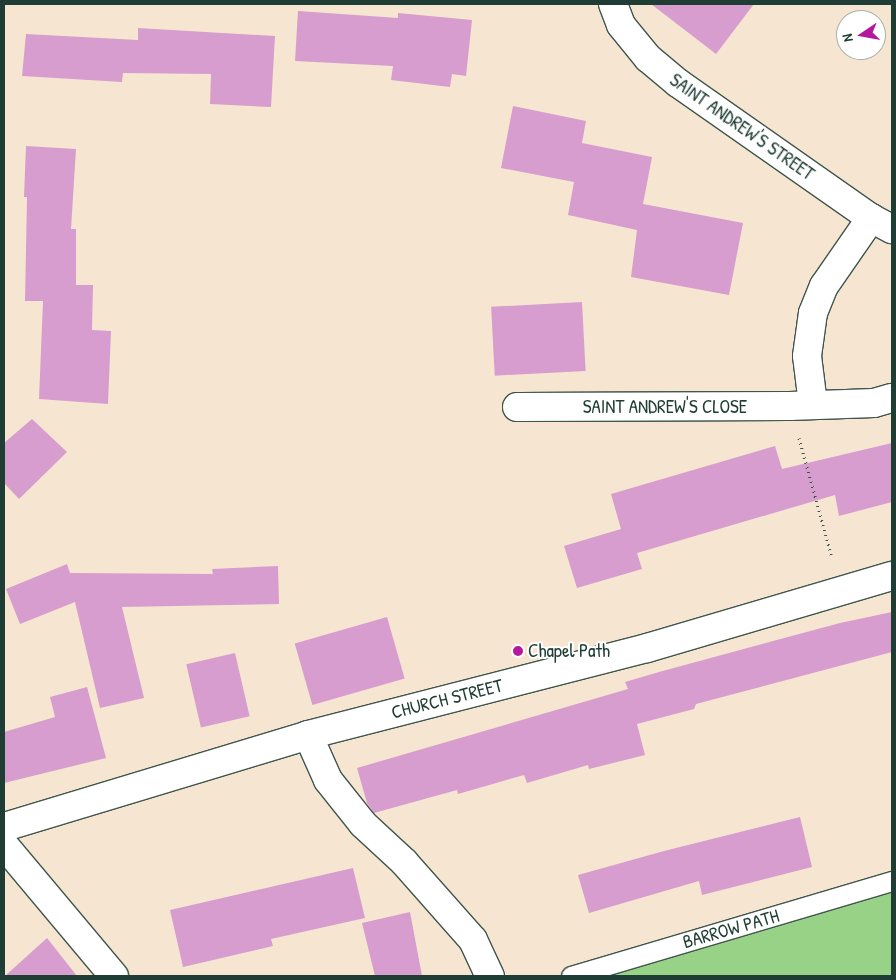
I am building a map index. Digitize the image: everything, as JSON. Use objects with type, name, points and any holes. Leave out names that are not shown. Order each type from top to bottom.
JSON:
[{"type":"street","name":"SAINT ANDREW'S STREET","points":[[613,4],[621,25],[637,45],[648,58],[678,83],[882,223]]},
{"type":"street","points":[[802,405],[812,313],[824,286],[882,223]]},
{"type":"street","name":"SAINT ANDREW'S CLOSE","points":[[517,407],[802,405],[874,403],[892,398]]},
{"type":"street","name":"CHURCH STREET","points":[[4,828],[308,735],[647,648],[892,576]]},
{"type":"street","points":[[308,735],[328,780],[363,824],[404,862],[473,940],[490,976]]},
{"type":"street","points":[[4,845],[114,976]]},
{"type":"lane","name":"BARROW PATH","points":[[571,976],[892,881]]},
{"type":"path","points":[[802,405],[841,592]]},
{"type":"green space","points":[[892,890],[892,976],[609,976],[762,927],[859,902]]},
{"type":"building","points":[[651,4],[754,4],[716,54]]},
{"type":"building","points":[[298,11],[398,18],[398,13],[472,20],[466,76],[452,74],[450,87],[391,80],[393,66],[295,61]]},
{"type":"building","points":[[138,28],[275,36],[271,107],[210,104],[211,74],[123,73],[122,82],[22,76],[26,34],[138,40]]},
{"type":"building","points":[[513,106],[586,121],[582,143],[652,157],[643,204],[743,223],[729,295],[631,277],[637,230],[568,215],[574,182],[501,168]]},
{"type":"building","points":[[26,146],[76,149],[71,229],[76,229],[76,285],[93,285],[92,330],[111,331],[108,404],[39,399],[43,301],[25,301],[27,197],[24,197]]},
{"type":"building","points":[[582,302],[586,371],[495,376],[491,307]]},
{"type":"building","points":[[32,419],[67,452],[19,499],[4,483],[4,443]]},
{"type":"building","points":[[892,443],[892,502],[839,516],[835,495],[637,553],[642,569],[577,588],[564,546],[621,529],[611,494],[775,446],[782,469]]},
{"type":"building","points":[[67,564],[70,573],[213,574],[212,569],[278,566],[279,604],[122,607],[144,698],[100,708],[75,602],[20,624],[6,589]]},
{"type":"building","points":[[892,612],[892,652],[696,704],[694,709],[637,724],[645,755],[589,769],[588,765],[527,783],[524,775],[458,794],[457,790],[374,813],[367,803],[357,768],[628,689],[625,682],[659,672],[840,623]]},
{"type":"building","points":[[387,617],[405,679],[312,705],[295,643]]},
{"type":"building","points":[[235,653],[250,716],[201,728],[186,664]]},
{"type":"building","points":[[87,687],[106,758],[4,783],[4,732],[55,717],[50,697]]},
{"type":"building","points":[[800,817],[812,867],[702,895],[699,881],[589,913],[578,875]]},
{"type":"building","points":[[353,868],[365,918],[271,939],[273,946],[183,967],[170,910]]},
{"type":"building","points":[[410,912],[422,976],[375,976],[362,923]]},
{"type":"building","points":[[47,938],[77,976],[5,976]]},
{"type":"place","name":"Chapel Path","points":[[518,651]]}]
